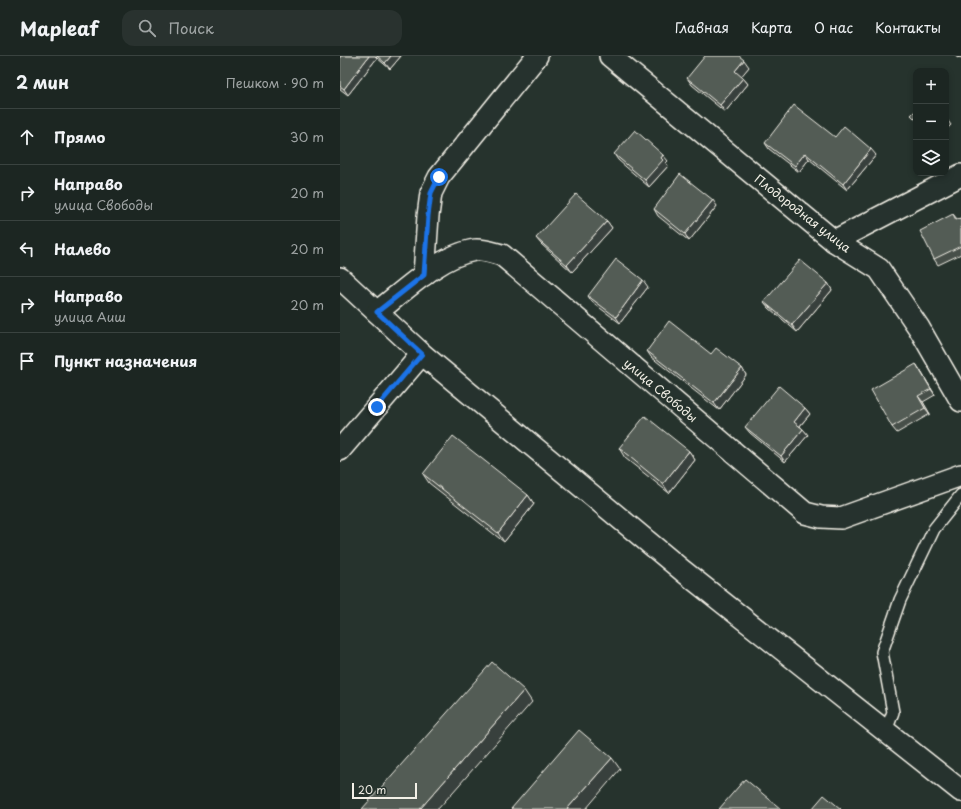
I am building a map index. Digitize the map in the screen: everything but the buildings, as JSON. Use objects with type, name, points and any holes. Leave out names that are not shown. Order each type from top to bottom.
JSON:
[{"type":"street","points":[[424,275],[431,193],[439,177],[537,56]]},
{"type":"street","name":"Плодородная улица","points":[[610,56],[834,241],[879,269],[919,328],[961,401]]},
{"type":"street","points":[[834,241],[961,175]]},
{"type":"street","name":"улица Свободы","points":[[377,312],[424,275],[453,256],[476,250],[502,255],[805,513],[821,517],[841,518],[961,475]]},
{"type":"street","points":[[340,278],[422,354],[683,571],[961,791]]},
{"type":"street","points":[[340,450],[422,354]]},
{"type":"lane","points":[[886,731],[893,712],[882,652],[900,600],[934,529],[961,495]]},
{"type":"route","points":[[377,407],[422,354],[377,312],[424,275],[431,193],[439,177]]}]
